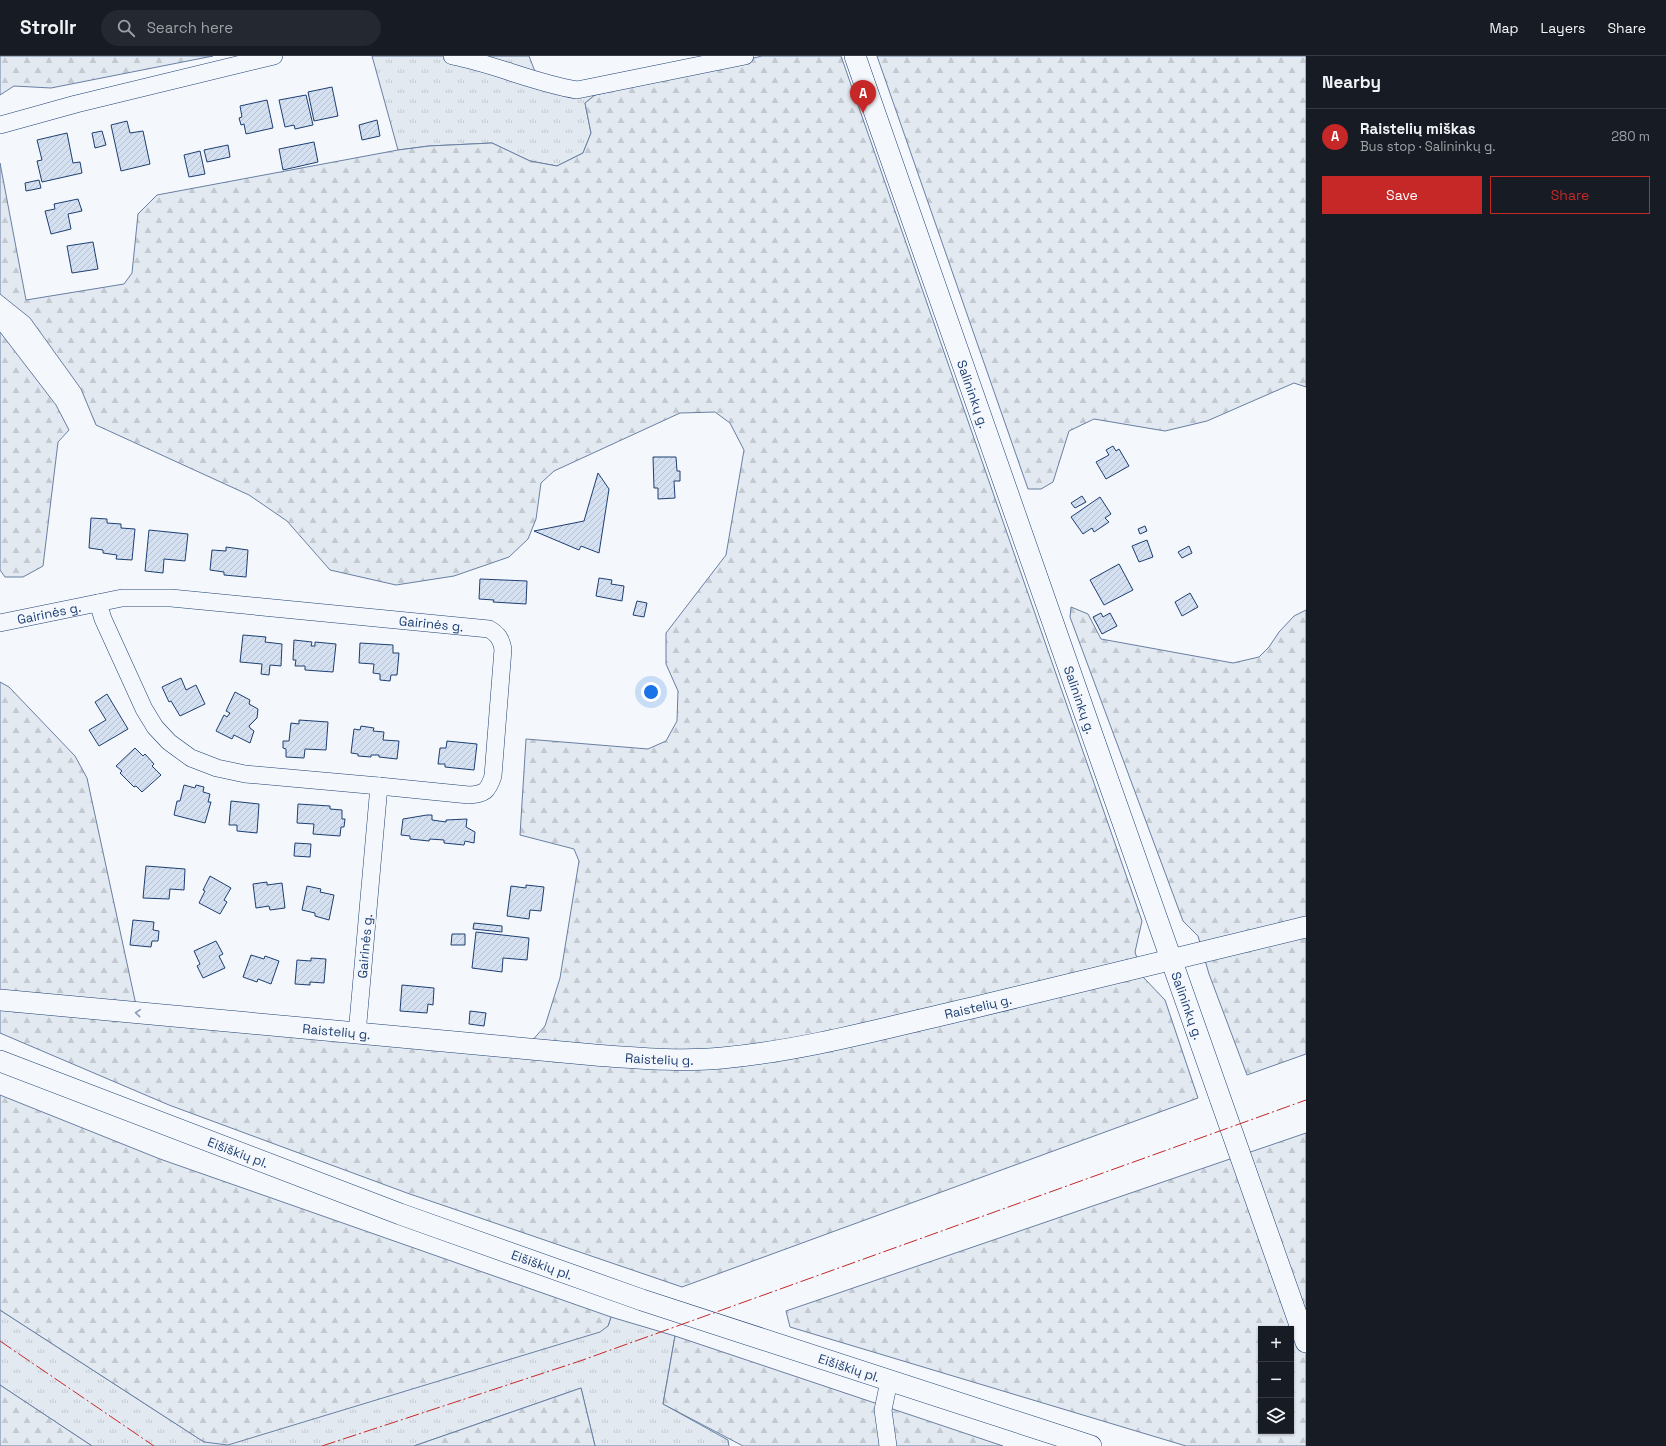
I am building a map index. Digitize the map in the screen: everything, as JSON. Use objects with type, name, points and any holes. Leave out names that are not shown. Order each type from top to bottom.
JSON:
[{"type":"main road","name":"Salininkų g.","points":[[856,56],[1102,763],[1306,1342]]},
{"type":"main road","name":"Raistelių g.","points":[[0,1000],[357,1034],[631,1057],[660,1059],[721,1058],[776,1051],[842,1038],[1306,927]]},
{"type":"main road","name":"Eišiškių pl.","points":[[0,1061],[400,1214],[642,1300],[1091,1446]]},
{"type":"street","points":[[0,125],[76,104],[274,56]]},
{"type":"street","points":[[452,56],[473,60],[554,86],[577,90],[744,56]]},
{"type":"street","name":"Gairinės g.","points":[[0,623],[122,598],[171,598],[489,630],[496,633],[501,640],[504,649],[493,776],[486,791],[479,794],[469,795],[245,774],[217,768],[191,758],[169,742],[155,727],[138,695],[103,619],[98,603]]},
{"type":"street","name":"Gairinės g.","points":[[357,1034],[379,786]]},
{"type":"street","points":[[888,1446],[883,1410],[889,1381]]},
{"type":"green space","points":[[0,56],[213,56],[51,88],[14,86],[0,95]]},
{"type":"green space","points":[[372,56],[529,56],[541,87],[595,95],[585,103],[591,133],[583,153],[557,166],[530,161],[492,143],[429,146],[398,150]]},
{"type":"green space","points":[[762,56],[841,56],[1142,921],[1135,952],[1143,977],[1165,1000],[1198,1098],[682,1287],[407,1193],[169,1105],[0,1033],[0,682],[9,687],[75,756],[87,778],[136,1005],[530,1043],[545,1026],[560,978],[579,861],[574,849],[520,835],[526,739],[648,749],[666,741],[677,721],[678,691],[666,664],[666,633],[726,555],[744,450],[730,423],[715,412],[680,413],[554,471],[541,483],[536,519],[528,539],[509,557],[454,576],[396,585],[330,570],[287,521],[249,495],[96,425],[81,389],[30,318],[0,294],[0,163],[26,300],[124,284],[132,273],[138,214],[157,195],[398,150],[429,146],[492,143],[530,161],[557,166],[583,153],[591,133],[585,103],[595,95]]},
{"type":"green space","points":[[877,56],[1306,56],[1306,387],[1294,383],[1207,421],[1165,431],[1094,419],[1069,431],[1053,482],[1041,489],[1028,489]]},
{"type":"green space","points":[[0,332],[56,405],[69,430],[58,442],[43,566],[23,577],[5,577],[0,570]]},
{"type":"green space","points":[[1071,607],[1088,614],[1101,639],[1233,663],[1259,657],[1294,616],[1306,610],[1306,1054],[1247,1075],[1209,974],[1198,936],[1183,921],[1070,617]]},
{"type":"green space","points":[[0,1095],[160,1159],[611,1317],[608,1326],[600,1332],[228,1445],[204,1442],[0,1310]]},
{"type":"green space","points":[[1306,1133],[1306,1446],[1186,1446],[790,1327],[786,1311]]},
{"type":"green space","points":[[0,1310],[204,1442],[608,1326],[611,1317],[675,1336],[663,1404],[728,1440],[729,1446],[595,1446],[581,1388],[414,1446],[92,1446],[0,1385]]},
{"type":"green space","points":[[675,1336],[1003,1446],[743,1446],[663,1404]]},
{"type":"green space","points":[[0,1385],[92,1446],[0,1446]]},
{"type":"green space","points":[[581,1388],[595,1446],[414,1446]]},
{"type":"building","points":[[332,87],[338,116],[314,121],[308,92]]},
{"type":"building","points":[[306,95],[313,125],[295,129],[294,125],[285,127],[279,100]]},
{"type":"building","points":[[267,100],[273,128],[246,134],[244,124],[241,125],[239,118],[242,117],[240,106]]},
{"type":"building","points":[[377,120],[380,136],[362,140],[359,125]]},
{"type":"building","points":[[127,121],[130,133],[143,131],[150,164],[121,171],[111,125]]},
{"type":"building","points":[[102,131],[106,145],[95,148],[92,133]]},
{"type":"building","points":[[67,133],[73,163],[80,162],[82,173],[42,182],[37,161],[42,160],[37,140]]},
{"type":"building","points":[[314,142],[318,162],[283,170],[279,149]]},
{"type":"building","points":[[228,145],[230,157],[207,162],[204,150]]},
{"type":"building","points":[[200,151],[205,174],[189,177],[184,155]]},
{"type":"building","points":[[39,180],[41,188],[26,191],[25,183]]},
{"type":"building","points":[[78,199],[82,211],[68,214],[71,229],[51,234],[45,211],[55,209],[54,204]]},
{"type":"building","points":[[93,242],[98,269],[72,273],[67,246]]},
{"type":"building","points":[[1113,446],[1116,451],[1119,449],[1129,466],[1106,479],[1096,462],[1109,455],[1106,450]]},
{"type":"building","points":[[653,457],[676,457],[677,471],[680,471],[680,481],[674,481],[675,498],[658,499],[658,488],[654,488]]},
{"type":"building","points":[[598,473],[609,489],[599,553],[581,546],[579,550],[534,531],[584,521]]},
{"type":"building","points":[[1082,496],[1086,502],[1075,508],[1071,503]]},
{"type":"building","points":[[1100,497],[1111,514],[1105,518],[1109,522],[1094,532],[1092,528],[1083,534],[1071,517]]},
{"type":"building","points":[[91,518],[107,519],[107,523],[121,524],[121,528],[135,529],[132,560],[116,559],[117,555],[103,553],[103,550],[89,548]]},
{"type":"building","points":[[1145,526],[1147,531],[1140,534],[1138,529]]},
{"type":"building","points":[[149,530],[188,534],[185,561],[164,559],[163,573],[145,571]]},
{"type":"building","points":[[1147,540],[1153,557],[1139,562],[1132,546]]},
{"type":"building","points":[[1189,546],[1192,553],[1182,558],[1178,552]]},
{"type":"building","points":[[226,547],[248,550],[246,577],[224,575],[224,572],[210,570],[212,550],[226,551]]},
{"type":"building","points":[[1119,564],[1133,590],[1104,605],[1090,580]]},
{"type":"building","points":[[599,578],[612,580],[611,584],[624,586],[622,601],[596,596]]},
{"type":"building","points":[[480,579],[527,581],[526,604],[493,602],[494,600],[479,599]]},
{"type":"building","points":[[1190,593],[1198,607],[1182,616],[1175,602]]},
{"type":"building","points":[[637,601],[647,603],[644,617],[633,615]]},
{"type":"building","points":[[1101,613],[1103,617],[1110,613],[1117,626],[1102,634],[1093,617]]},
{"type":"building","points":[[243,635],[266,637],[265,642],[282,644],[281,666],[270,665],[269,675],[261,674],[262,664],[240,662]]},
{"type":"building","points":[[294,640],[312,642],[311,646],[315,646],[315,642],[336,644],[333,672],[305,670],[305,666],[295,666],[296,660],[293,660]]},
{"type":"building","points":[[360,643],[393,645],[393,653],[399,653],[397,675],[391,675],[390,681],[380,680],[380,674],[373,673],[374,664],[359,663]]},
{"type":"building","points":[[181,678],[186,690],[196,685],[205,704],[180,716],[171,701],[169,702],[162,687]]},
{"type":"building","points":[[235,692],[250,700],[249,704],[258,709],[257,718],[249,726],[254,731],[250,743],[234,735],[232,739],[216,731],[224,715],[227,717],[230,713],[226,711]]},
{"type":"building","points":[[107,694],[128,729],[99,746],[89,730],[106,720],[95,702]]},
{"type":"building","points":[[299,720],[328,722],[326,750],[305,749],[304,758],[286,757],[286,749],[283,748],[283,741],[289,741],[291,723],[299,724]]},
{"type":"building","points":[[361,726],[374,728],[373,731],[384,732],[383,740],[399,741],[397,759],[379,757],[379,755],[371,755],[371,757],[358,756],[358,754],[351,753],[354,729],[360,730]]},
{"type":"building","points":[[447,741],[477,744],[474,770],[445,767],[445,764],[438,764],[440,748],[446,748]]},
{"type":"building","points":[[135,748],[143,756],[145,754],[154,764],[152,766],[161,775],[142,792],[136,786],[134,787],[120,773],[122,771],[116,766]]},
{"type":"building","points":[[184,785],[195,788],[196,785],[204,787],[203,792],[210,794],[208,802],[211,802],[205,823],[174,815],[177,801],[180,801]]},
{"type":"building","points":[[231,801],[259,804],[257,833],[237,831],[237,825],[229,825]]},
{"type":"building","points":[[298,804],[330,806],[330,809],[342,810],[342,819],[345,819],[344,827],[341,827],[340,836],[313,834],[314,824],[297,823]]},
{"type":"building","points":[[432,815],[432,820],[446,822],[446,820],[467,819],[466,827],[475,832],[474,843],[465,841],[464,845],[444,843],[444,840],[430,839],[429,841],[410,839],[410,836],[401,835],[403,819]]},
{"type":"building","points":[[295,843],[311,844],[310,857],[294,856]]},
{"type":"building","points":[[146,866],[185,869],[184,890],[170,889],[169,899],[143,898]]},
{"type":"building","points":[[210,876],[231,888],[224,900],[227,902],[220,914],[199,903],[205,891],[203,890]]},
{"type":"building","points":[[267,882],[267,885],[282,883],[285,908],[270,910],[269,906],[256,908],[253,884]]},
{"type":"building","points":[[526,885],[544,887],[541,911],[530,910],[529,919],[507,916],[511,886],[526,888]]},
{"type":"building","points":[[307,886],[321,889],[320,892],[334,895],[329,920],[315,916],[315,913],[302,910]]},
{"type":"building","points":[[133,920],[154,922],[153,930],[159,931],[158,941],[152,941],[151,947],[130,945]]},
{"type":"building","points":[[474,923],[502,926],[502,932],[473,929]]},
{"type":"building","points":[[476,932],[529,938],[527,960],[503,958],[502,972],[472,968]]},
{"type":"building","points":[[452,934],[465,934],[465,945],[451,945]]},
{"type":"building","points":[[216,941],[223,954],[219,956],[225,968],[203,978],[197,966],[200,964],[194,951]]},
{"type":"building","points":[[251,955],[264,959],[265,956],[279,961],[271,984],[258,979],[257,982],[243,977]]},
{"type":"building","points":[[311,958],[326,959],[324,983],[310,982],[310,985],[295,984],[297,960],[311,961]]},
{"type":"building","points":[[402,985],[434,988],[433,1005],[428,1004],[427,1013],[400,1011]]},
{"type":"building","points":[[470,1011],[486,1013],[484,1026],[469,1024]]},
{"type":"power","points":[[322,1446],[580,1361],[1306,1100]]},
{"type":"power","points":[[0,1341],[154,1446]]},
{"type":"place","name":"Raistelių miškas","points":[[863,113]]}]
